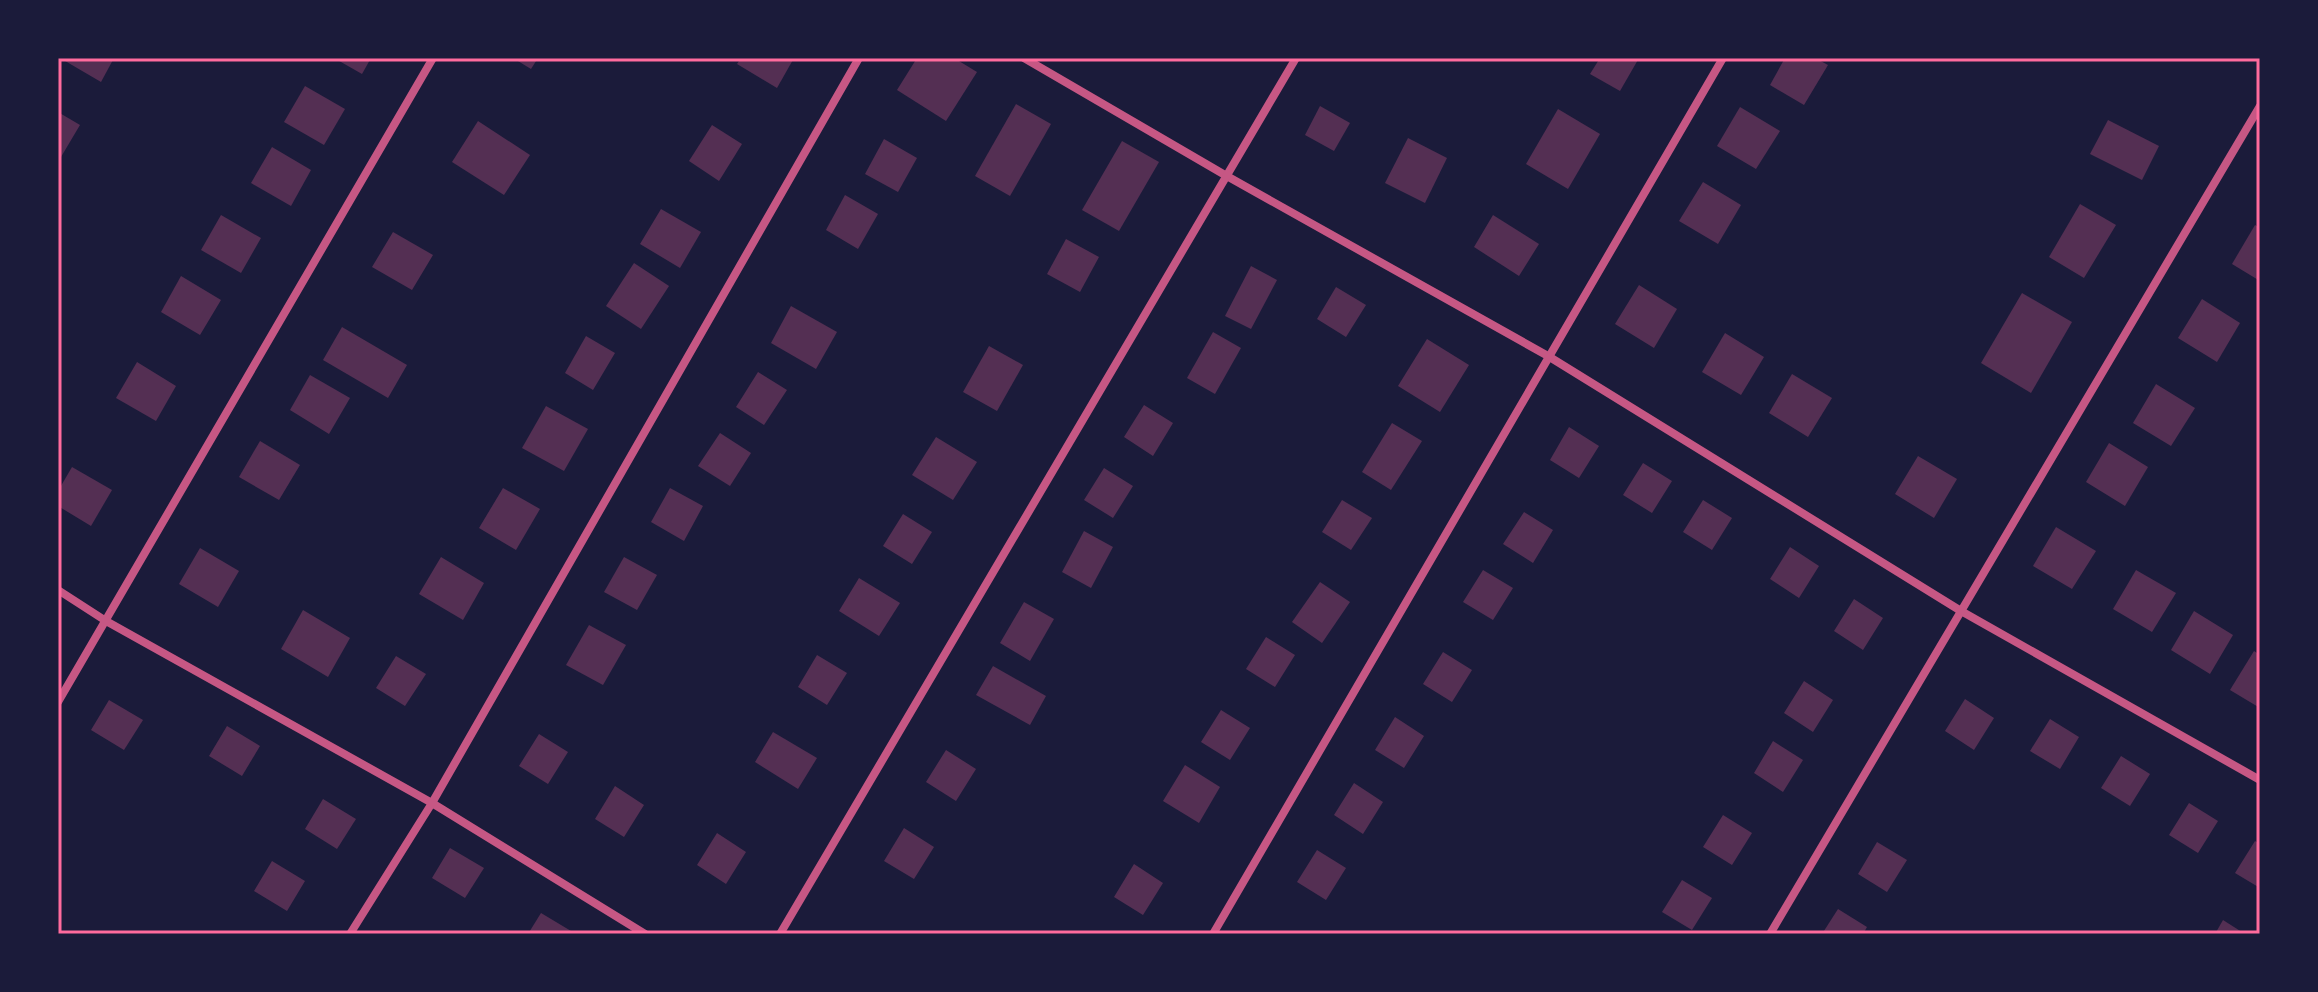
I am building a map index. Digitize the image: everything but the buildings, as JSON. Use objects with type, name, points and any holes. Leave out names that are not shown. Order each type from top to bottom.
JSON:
[{"type":"street","points":[[58,702],[433,58]]},
{"type":"street","points":[[350,934],[432,803],[859,58]]},
{"type":"street","points":[[1024,58],[1548,356],[1961,611],[2260,780]]},
{"type":"street","points":[[780,934],[1296,58]]},
{"type":"street","points":[[1213,934],[1723,58]]},
{"type":"street","points":[[1770,934],[2260,106]]},
{"type":"street","points":[[58,590],[106,621],[432,803],[645,934]]}]
